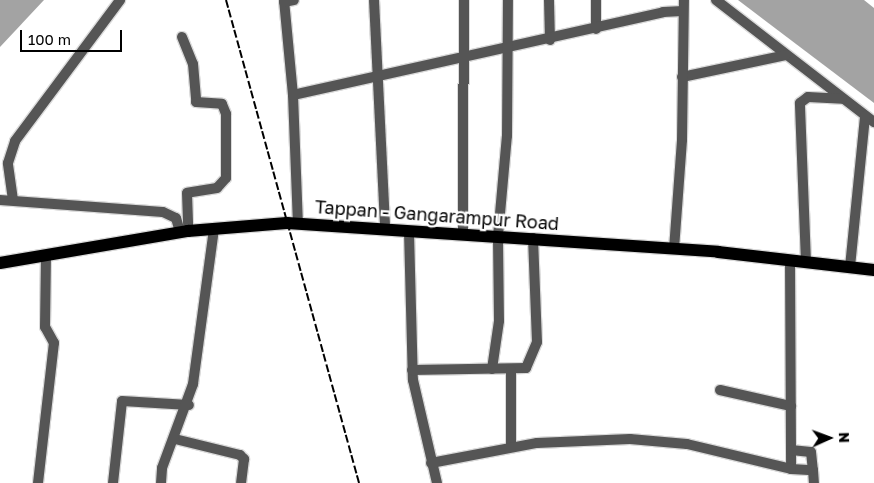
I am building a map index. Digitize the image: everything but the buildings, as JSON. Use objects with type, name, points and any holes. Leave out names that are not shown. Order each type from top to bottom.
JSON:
[{"type":"main road","name":"Tappan - Gangarampur Road","points":[[0,263],[46,257],[184,232],[214,228],[298,223],[674,249],[874,270]]},
{"type":"street","points":[[12,200],[8,163],[15,141],[120,0]]},
{"type":"street","points":[[374,0],[385,230]]},
{"type":"street","points":[[464,0],[464,234]]},
{"type":"street","points":[[492,369],[499,321],[498,236],[506,161],[508,0]]},
{"type":"street","points":[[548,0],[550,40]]},
{"type":"street","points":[[596,0],[596,28]]},
{"type":"street","points":[[674,249],[684,0]]},
{"type":"street","points":[[716,0],[874,122]]},
{"type":"street","points":[[287,1],[298,223]]},
{"type":"street","points":[[293,95],[550,40],[596,28],[684,11]]},
{"type":"street","points":[[182,37],[193,64],[196,102],[222,104],[226,114],[226,178],[217,188],[187,192],[184,232]]},
{"type":"street","points":[[682,77],[786,55]]},
{"type":"street","points":[[806,262],[800,103],[808,97],[842,98]]},
{"type":"street","points":[[850,267],[865,116]]},
{"type":"street","points":[[0,200],[163,212],[176,218],[184,232]]},
{"type":"street","points":[[161,483],[162,468],[189,405],[210,287],[214,228]]},
{"type":"street","points":[[409,232],[412,370],[431,463],[437,483]]},
{"type":"street","points":[[412,370],[511,370],[526,368],[537,346],[533,238]]},
{"type":"street","points":[[38,483],[54,342],[45,328],[46,257]]},
{"type":"street","points":[[790,260],[791,469]]},
{"type":"street","points":[[511,370],[511,448]]},
{"type":"street","points":[[720,390],[791,406]]},
{"type":"street","points":[[113,483],[122,401],[189,405]]},
{"type":"street","points":[[175,439],[240,455],[244,459],[241,483]]},
{"type":"street","points":[[431,463],[511,448],[640,439],[686,444],[791,469],[814,470]]},
{"type":"street","points":[[791,450],[811,452],[814,483]]},
{"type":"shaded area","points":[[0,0],[44,0],[0,47]]},
{"type":"shaded area","points":[[738,0],[864,0],[874,8],[874,103]]},
{"type":"railway","points":[[226,0],[359,483]]}]
